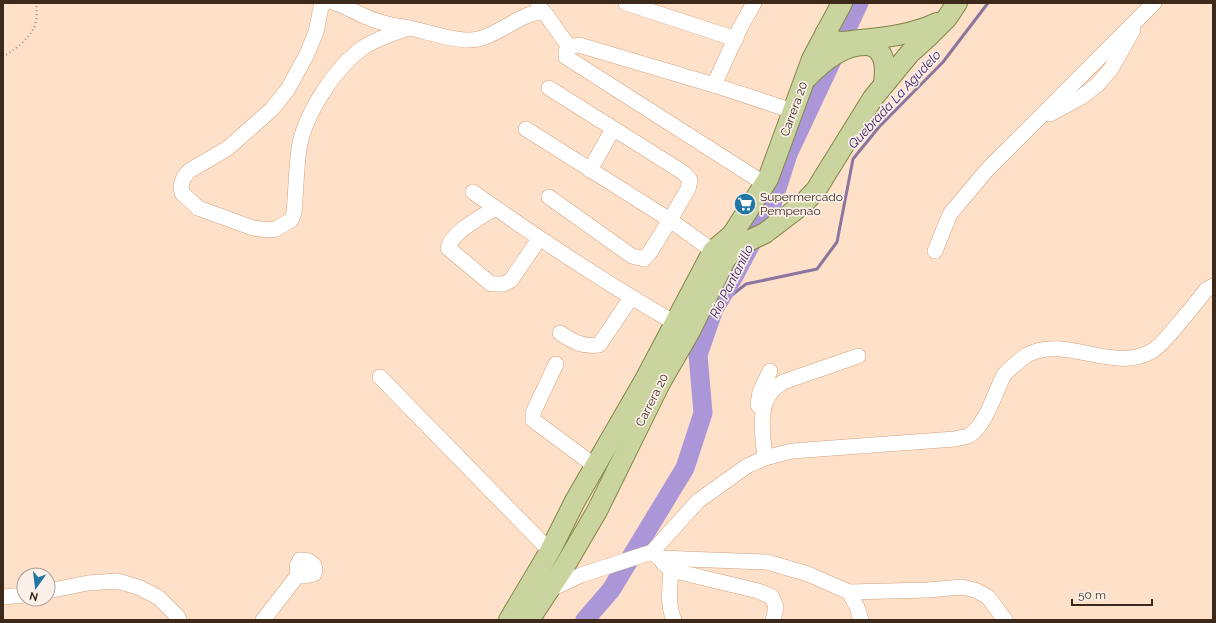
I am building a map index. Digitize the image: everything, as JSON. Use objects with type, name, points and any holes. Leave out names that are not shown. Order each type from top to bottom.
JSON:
[{"type":"main road","name":"Carrera 20","points":[[509,620],[550,551],[575,501],[646,378],[675,324],[720,255],[737,239],[765,184],[812,59],[842,3]]},
{"type":"main road","points":[[838,50],[908,34],[926,28],[952,11]]},
{"type":"main road","points":[[737,239],[765,233],[803,204],[816,190],[873,98],[884,83],[910,53],[930,35],[952,11]]},
{"type":"main road","points":[[826,32],[829,38],[835,42],[838,50]]},
{"type":"main road","points":[[804,81],[838,50],[857,45],[870,45],[878,50],[883,57],[885,70],[884,83]]},
{"type":"main road","name":"Carrera 20","points":[[529,620],[549,590],[574,569],[597,511],[660,383],[690,331],[720,255]]},
{"type":"street","points":[[324,3],[321,7],[316,32],[307,54],[288,89],[272,109],[228,148],[189,171],[184,177],[181,186],[182,193],[198,208],[253,228],[263,230],[276,229],[291,220],[294,213],[300,147],[305,130],[322,92],[336,74],[363,48],[385,36],[409,28]]},
{"type":"street","points":[[335,3],[377,22],[469,40],[485,38],[522,17],[540,12],[540,8]]},
{"type":"street","points":[[626,3],[736,38]]},
{"type":"street","points":[[714,85],[754,3]]},
{"type":"street","points":[[936,251],[950,214],[987,170],[1154,3]]},
{"type":"street","points":[[540,8],[569,47]]},
{"type":"street","points":[[569,47],[579,46],[714,85],[793,111]]},
{"type":"street","points":[[569,47],[566,51],[566,58],[765,184]]},
{"type":"street","points":[[549,88],[684,173],[690,180],[688,189],[670,220],[644,259],[632,256],[549,197]]},
{"type":"street","points":[[526,129],[670,220],[720,255]]},
{"type":"street","points":[[590,170],[613,129]]},
{"type":"street","points":[[473,192],[538,238],[631,298],[675,324]]},
{"type":"street","points":[[495,208],[459,232],[450,242],[448,248],[491,284],[504,284],[510,280],[538,238]]},
{"type":"street","points":[[652,555],[698,501],[747,466],[765,458],[792,451],[955,439],[969,435],[979,426],[993,401],[1004,376],[1027,355],[1047,350],[1069,350],[1118,359],[1138,357],[1152,351],[1164,341],[1206,290],[1213,286]]},
{"type":"street","points":[[560,333],[576,343],[588,346],[599,345],[631,298]]},
{"type":"street","points":[[762,418],[767,399],[772,390],[783,382],[858,356]]},
{"type":"street","points":[[556,364],[533,413],[533,420],[595,466]]},
{"type":"street","points":[[765,458],[762,418],[758,404],[764,380],[770,371]]},
{"type":"street","points":[[380,377],[550,551]]},
{"type":"street","points":[[574,569],[652,555],[767,562],[808,574],[849,592],[928,590],[962,587],[975,590],[988,597],[1005,620]]},
{"type":"street","points":[[652,555],[671,570],[758,591],[772,596],[776,607],[773,620]]},
{"type":"street","points":[[671,570],[669,594],[671,612],[674,620]]},
{"type":"street","points":[[263,620],[298,575]]},
{"type":"street","points":[[56,590],[117,580],[138,587],[158,597],[178,617],[179,620]]},
{"type":"street","points":[[849,592],[857,616]]},
{"type":"street","points":[[3,597],[16,596]]},
{"type":"path","points":[[3,57],[20,44],[35,26],[37,15],[36,3]]},
{"type":"waterway","name":"Quebrada La Agudelo","points":[[585,620],[611,590],[685,468],[703,413],[698,355],[714,309],[734,276],[772,204],[788,154],[859,3]]},
{"type":"waterway","name":"Quebrada La Agudelo","points":[[714,309],[746,284],[817,269],[837,242],[853,159],[879,127],[943,62],[988,3]]},
{"type":"place","name":"Supermercado Pempenao","points":[[745,204]]},
{"type":"water label","name":"Río Pantanillo","points":[[731,281]]}]
